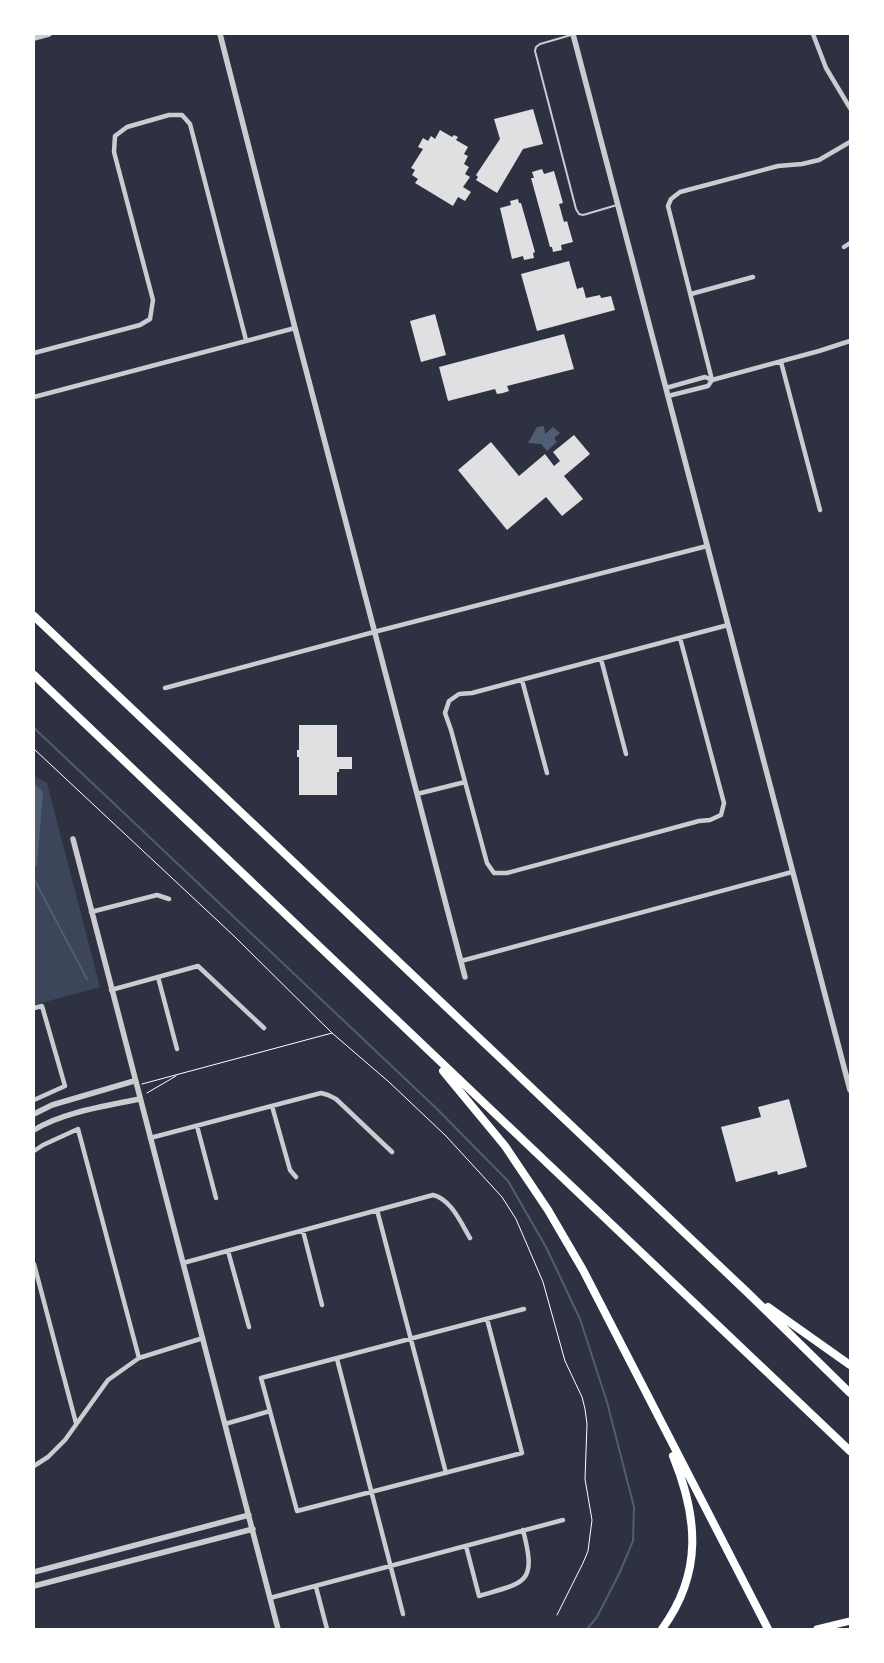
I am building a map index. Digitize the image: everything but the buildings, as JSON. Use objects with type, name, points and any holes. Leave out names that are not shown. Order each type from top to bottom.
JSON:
[{"type":"highway","points":[[34,616],[748,1293],[850,1393]]},
{"type":"highway","points":[[34,675],[850,1452]]},
{"type":"highway","points":[[423,1046],[505,1146],[548,1210],[582,1270],[768,1629]]},
{"type":"highway","points":[[748,1293],[850,1365]]},
{"type":"highway","points":[[652,1406],[686,1493],[691,1515],[693,1541],[691,1562],[686,1582],[670,1617],[662,1629]]},
{"type":"main road","points":[[817,1629],[850,1621]]},
{"type":"street","points":[[34,38],[48,34]]},
{"type":"street","points":[[220,34],[294,328],[465,977]]},
{"type":"street","points":[[574,34],[850,1090]]},
{"type":"street","points":[[813,34],[826,68],[850,108]]},
{"type":"street","points":[[34,353],[140,325],[150,318],[153,300],[114,152],[115,136],[127,127],[169,116],[182,115],[190,124],[246,340]]},
{"type":"street","points":[[668,396],[708,386],[712,380],[668,206],[671,199],[680,192],[778,166],[819,160],[850,142]]},
{"type":"street","points":[[844,247],[850,243]]},
{"type":"street","points":[[691,294],[753,277]]},
{"type":"street","points":[[34,397],[294,328]]},
{"type":"street","points":[[666,388],[705,378],[712,380],[850,341]]},
{"type":"street","points":[[781,362],[820,510]]},
{"type":"street","points":[[165,688],[707,546]]},
{"type":"street","points":[[680,638],[724,803],[721,815],[710,820],[699,821],[507,873],[494,873],[487,862],[445,713],[449,701],[459,694],[472,694],[728,625]]},
{"type":"street","points":[[601,659],[626,754]]},
{"type":"street","points":[[522,680],[548,773]]},
{"type":"street","points":[[418,794],[466,782]]},
{"type":"street","points":[[72,839],[278,1629]]},
{"type":"street","points":[[461,961],[792,872]]},
{"type":"street","points":[[91,912],[158,896],[169,899]]},
{"type":"street","points":[[111,990],[198,966],[264,1028]]},
{"type":"street","points":[[158,977],[177,1049]]},
{"type":"street","points":[[34,1008],[42,1006],[65,1086],[34,1100]]},
{"type":"street","points":[[34,1114],[52,1105],[135,1083]]},
{"type":"street","points":[[150,1138],[321,1093],[336,1099],[392,1152]]},
{"type":"street","points":[[34,1130],[42,1125],[83,1111],[139,1099]]},
{"type":"street","points":[[272,1106],[290,1170],[296,1177]]},
{"type":"street","points":[[197,1126],[216,1198]]},
{"type":"street","points":[[34,1151],[42,1145],[78,1129],[139,1358]]},
{"type":"street","points":[[183,1263],[433,1195],[446,1201],[470,1238]]},
{"type":"street","points":[[378,1210],[446,1474]]},
{"type":"street","points":[[303,1230],[322,1305]]},
{"type":"street","points":[[228,1251],[249,1327]]},
{"type":"street","points":[[34,1264],[76,1423]]},
{"type":"street","points":[[487,1319],[522,1453],[297,1511],[261,1378],[524,1309]]},
{"type":"street","points":[[34,1466],[48,1457],[65,1440],[108,1380],[139,1358],[203,1338]]},
{"type":"street","points":[[337,1359],[403,1614]]},
{"type":"street","points":[[225,1424],[270,1411]]},
{"type":"street","points":[[34,1572],[249,1515]]},
{"type":"street","points":[[270,1598],[563,1520]]},
{"type":"street","points":[[34,1586],[253,1529]]},
{"type":"street","points":[[466,1546],[479,1596],[508,1588],[518,1584],[527,1571],[530,1561],[523,1530]]},
{"type":"street","points":[[316,1586],[327,1629]]},
{"type":"lane","points":[[574,34],[540,44],[536,47],[535,51],[576,209],[579,214],[583,215],[618,205]]},
{"type":"path","points":[[34,749],[234,936],[332,1033],[389,1082],[446,1136],[502,1197],[516,1219],[543,1282],[565,1360],[582,1397],[587,1424],[585,1479],[592,1520],[588,1551],[558,1614]]},
{"type":"path","points":[[135,1083],[178,1075],[332,1033]]},
{"type":"path","points":[[139,1099],[178,1075]]},
{"type":"shaded area","points":[[544,426],[545,434],[553,427],[560,433],[554,438],[557,442],[547,451],[541,444],[528,443],[537,427]]},
{"type":"shaded area","points":[[34,776],[47,783],[100,987],[34,1005]]},
{"type":"shaded area","points":[[34,783],[43,792],[37,866],[34,867]]},
{"type":"waterway","points":[[34,728],[435,1107],[508,1181],[546,1247],[580,1319],[607,1402],[634,1507],[633,1541],[597,1617],[587,1629]]},
{"type":"waterway","points":[[34,879],[87,979]]}]
